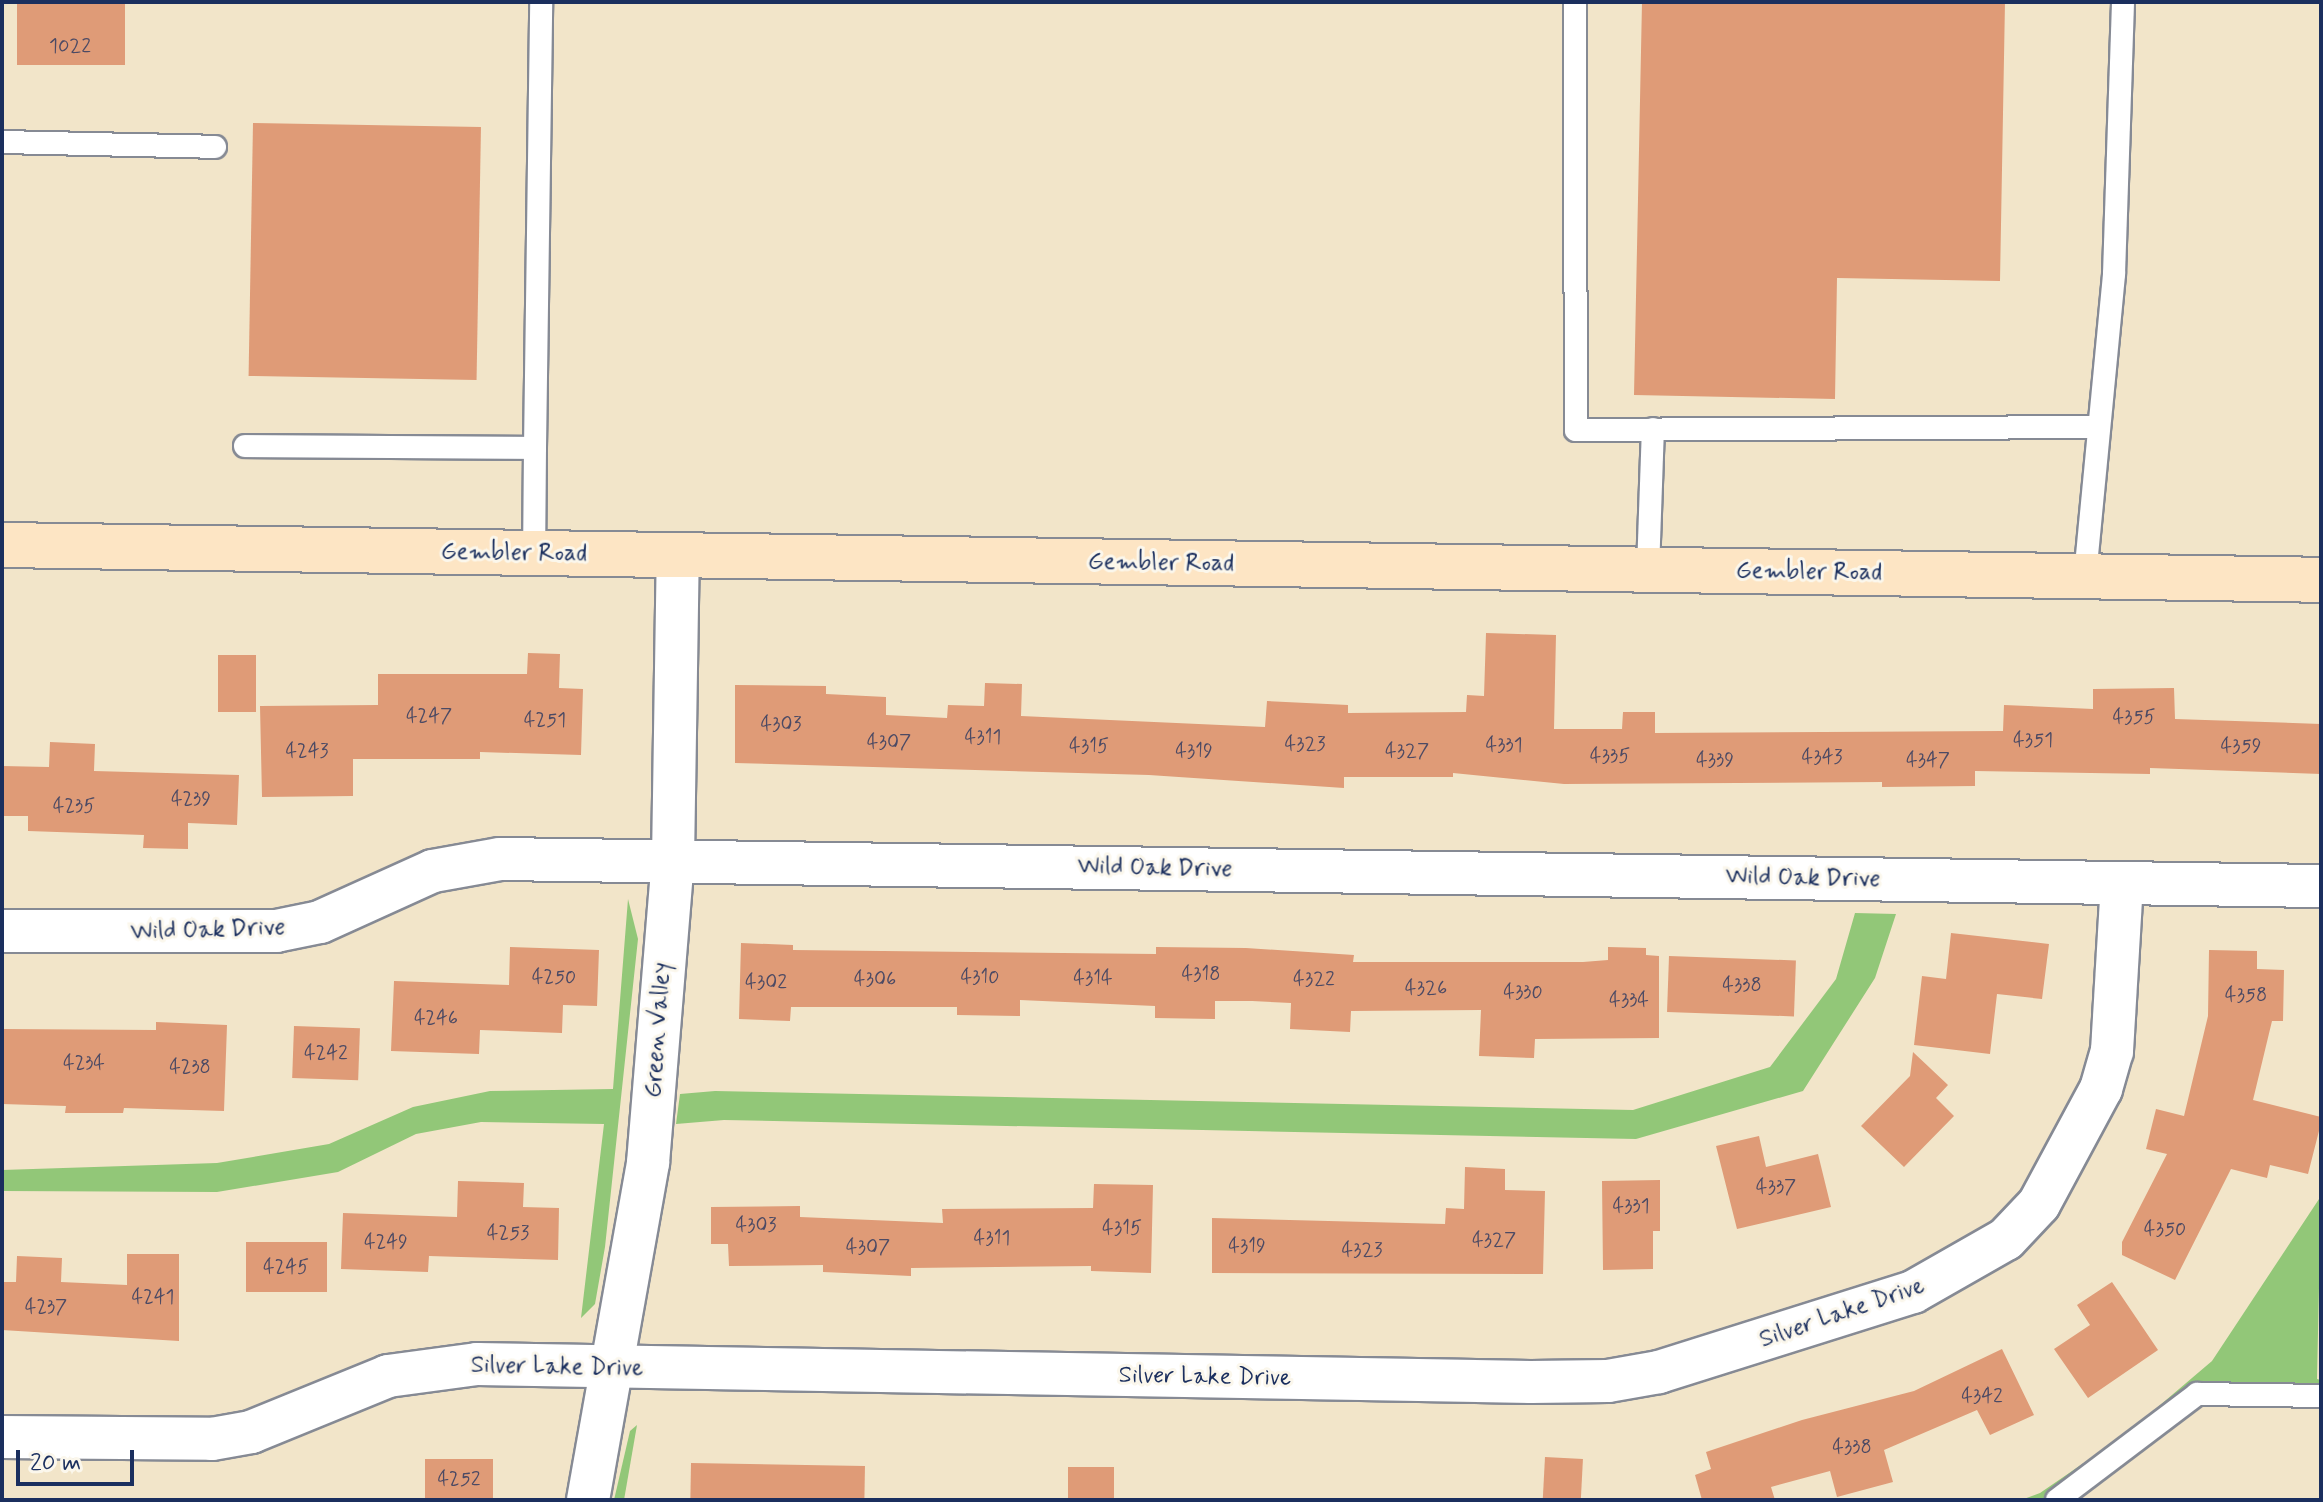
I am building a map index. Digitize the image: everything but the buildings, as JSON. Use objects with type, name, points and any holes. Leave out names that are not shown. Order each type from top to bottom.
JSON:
[{"type":"main road","name":"Gembler Road","points":[[2,545],[2321,580]]},
{"type":"street","name":"Green Valley","points":[[588,1500],[648,1163],[673,860],[678,555]]},
{"type":"street","name":"Wild Oak Drive","points":[[2,931],[276,931],[320,922],[462,863],[673,860],[2321,886]]},
{"type":"street","name":"Silver Lake Drive","points":[[2,1437],[212,1439],[251,1432],[388,1376],[426,1368],[613,1367],[1531,1382],[1608,1381],[1717,1356],[1913,1292],[2006,1239],[2039,1204],[2084,1129],[2112,1051],[2122,884]]},
{"type":"lane","points":[[534,553],[541,2]]},
{"type":"lane","points":[[1575,2],[1576,430],[2097,427]]},
{"type":"lane","points":[[2085,576],[2114,274],[2123,2]]},
{"type":"lane","points":[[2,142],[215,147]]},
{"type":"lane","points":[[1648,570],[1653,429]]},
{"type":"lane","points":[[245,446],[535,448]]},
{"type":"lane","points":[[2057,1500],[2197,1394],[2321,1396]]},
{"type":"green space","points":[[628,899],[638,939],[605,1247],[595,1304],[581,1318],[604,1124],[481,1122],[416,1134],[338,1172],[217,1192],[2,1191],[2,1170],[217,1163],[329,1144],[413,1107],[490,1091],[613,1089]]},
{"type":"green space","points":[[1855,913],[1896,914],[1875,978],[1803,1091],[1636,1139],[724,1120],[676,1124],[680,1094],[715,1091],[1633,1110],[1770,1067],[1836,979]]},
{"type":"green space","points":[[2321,1196],[2317,1379],[2321,1380],[2321,1408],[2200,1405],[2074,1500],[2021,1500],[2040,1493],[2126,1434],[2212,1361]]},
{"type":"green space","points":[[637,1425],[624,1500],[614,1500],[630,1431]]}]
